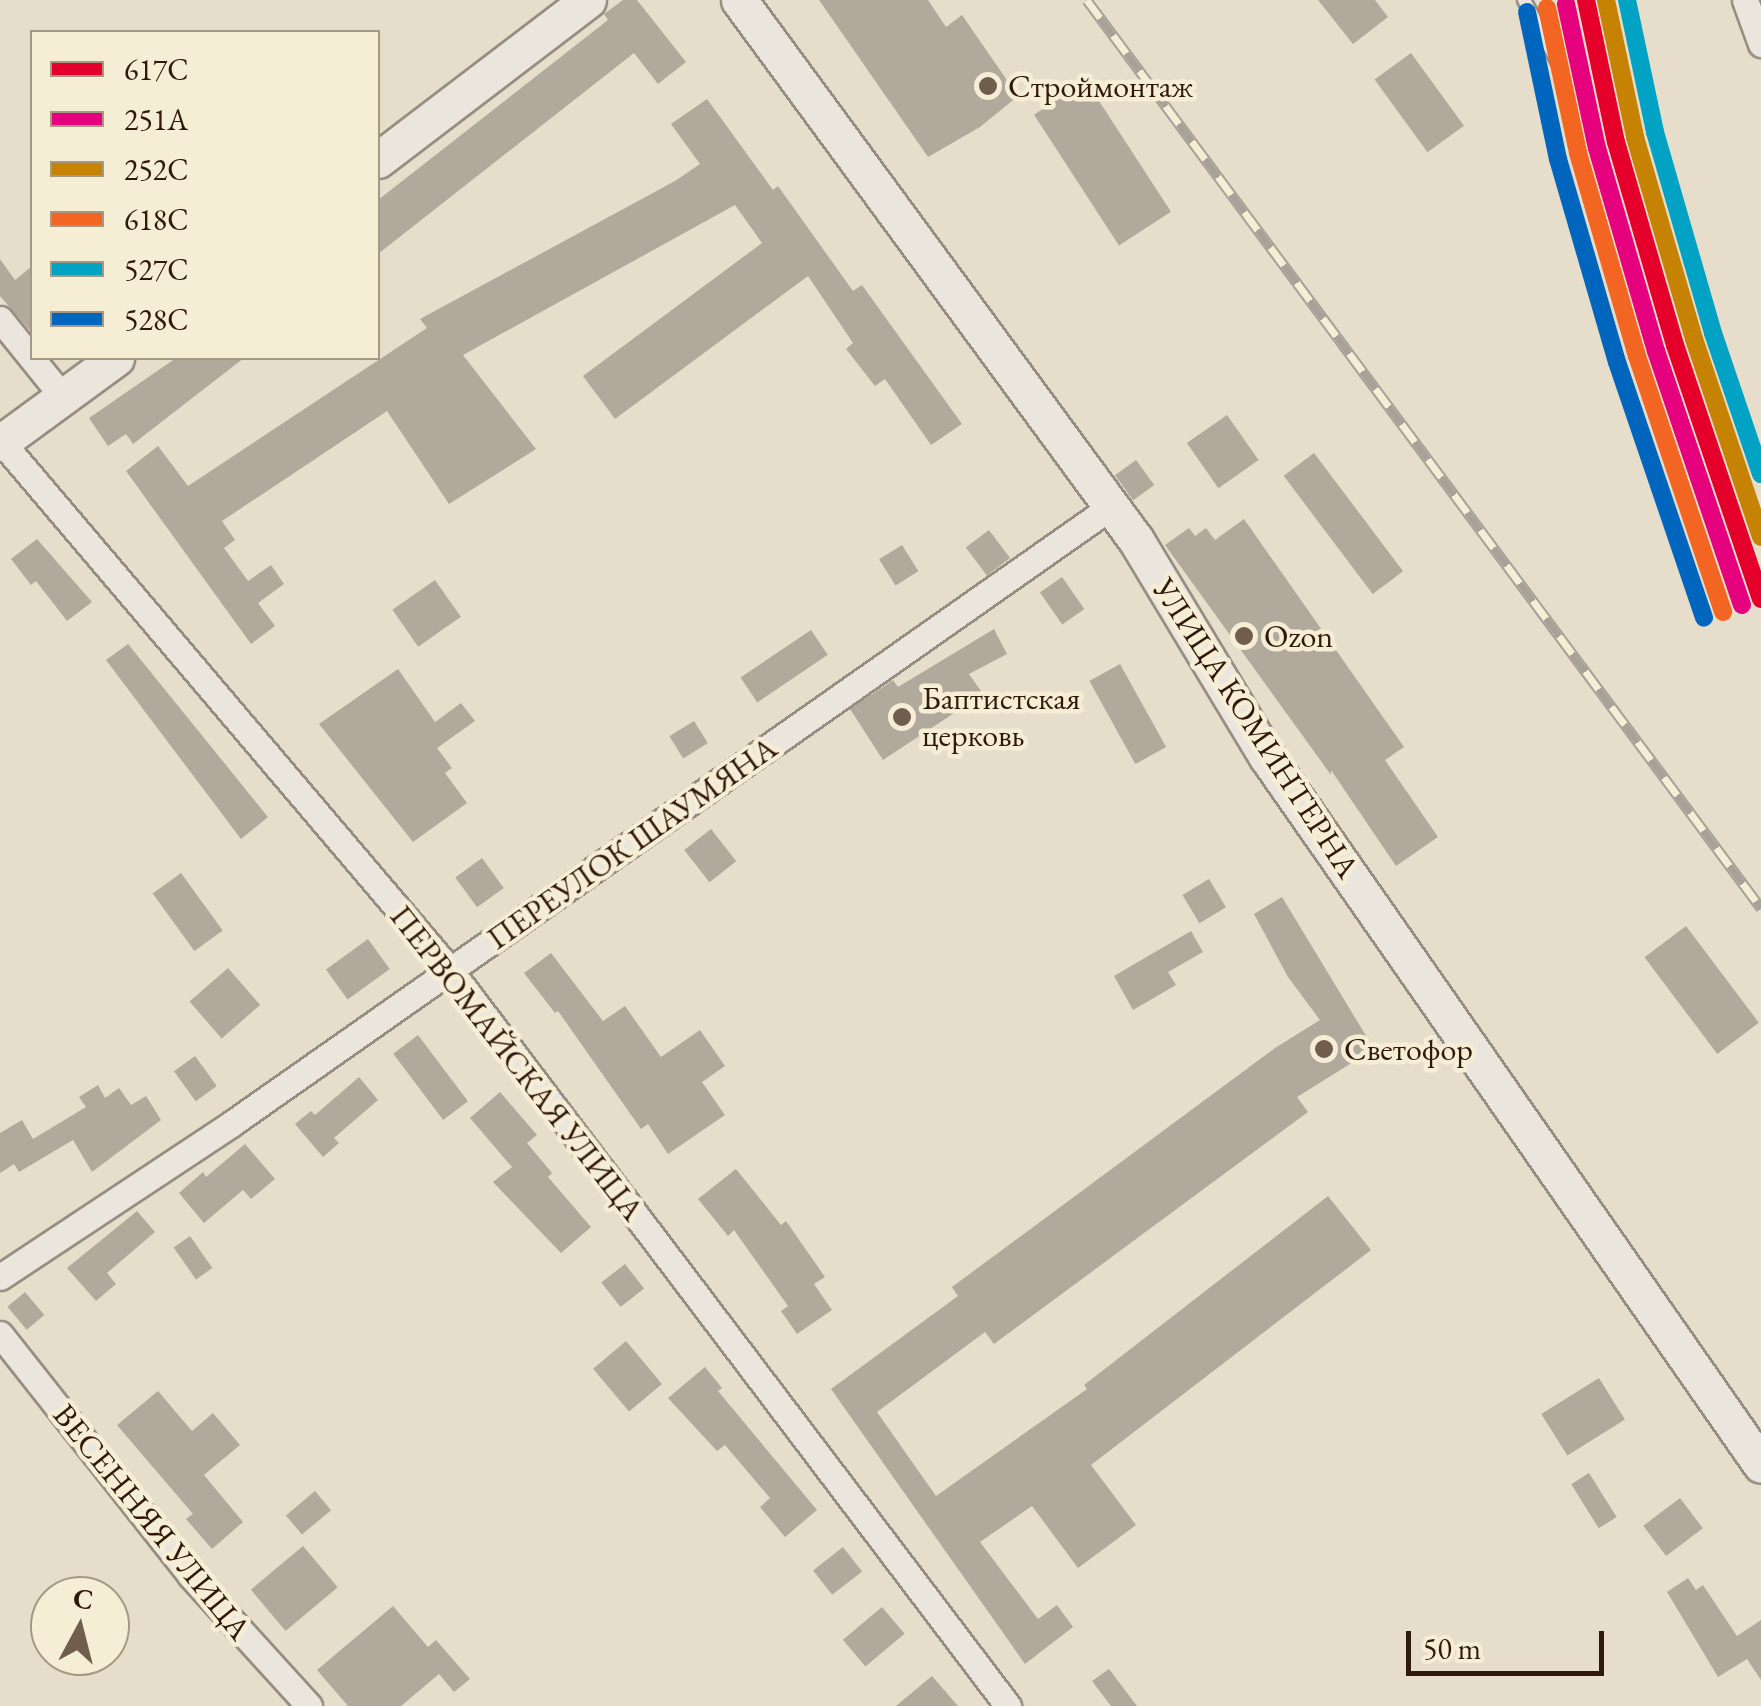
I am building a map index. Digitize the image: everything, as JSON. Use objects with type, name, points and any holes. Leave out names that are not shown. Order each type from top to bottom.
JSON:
[{"type":"street","points":[[380,158],[588,0]]},
{"type":"street","name":"УЛИЦА КОМИНТЕРНА","points":[[738,0],[1112,506],[1268,757],[1761,1466]]},
{"type":"street","points":[[1745,0],[1761,44]]},
{"type":"street","points":[[0,319],[30,356]]},
{"type":"street","points":[[33,360],[64,398]]},
{"type":"street","points":[[0,442],[113,360]]},
{"type":"street","name":"ПЕРВОМАЙСКАЯ УЛИЦА","points":[[0,442],[450,970],[1008,1706]]},
{"type":"street","name":"ПЕРЕУЛОК ШАУМЯНА","points":[[0,1277],[231,1124],[1112,506]]},
{"type":"street","name":"ВЕСЕННЯЯ УЛИЦА","points":[[0,1334],[190,1575],[309,1706]]},
{"type":"lane","points":[[1524,0],[1560,66]]},
{"type":"building","points":[[623,0],[637,0],[686,62],[658,84],[634,53],[380,252],[380,198],[608,20],[604,14]]},
{"type":"building","name":"Строймонтаж","points":[[819,0],[928,0],[946,27],[962,15],[1018,96],[980,127],[928,157]]},
{"type":"building","points":[[1318,0],[1375,0],[1388,17],[1353,44]]},
{"type":"building","points":[[1411,53],[1464,126],[1427,152],[1375,79]]},
{"type":"building","points":[[1086,81],[1171,212],[1119,246],[1034,115]]},
{"type":"building","points":[[707,99],[773,190],[778,186],[853,291],[862,285],[962,424],[931,445],[885,379],[875,386],[846,349],[853,343],[808,276],[615,419],[583,376],[762,243],[735,205],[463,355],[536,449],[449,504],[387,411],[222,521],[235,540],[224,548],[248,581],[271,565],[284,584],[258,603],[275,626],[251,644],[126,471],[158,446],[188,486],[427,328],[420,319],[675,181],[700,164],[671,124]]},
{"type":"building","points":[[0,259],[15,280],[30,268],[30,331],[0,296]]},
{"type":"building","points":[[173,360],[241,360],[133,444],[126,434],[108,446],[89,418]]},
{"type":"building","points":[[1227,415],[1259,460],[1218,488],[1187,443]]},
{"type":"building","points":[[1314,453],[1403,571],[1373,594],[1284,476]]},
{"type":"building","points":[[1136,460],[1154,485],[1133,500],[1115,475]]},
{"type":"building","points":[[1244,519],[1404,747],[1385,760],[1438,837],[1396,866],[1331,770],[1331,775],[1165,545],[1189,528],[1195,536],[1206,528],[1215,540]]},
{"type":"building","points":[[989,530],[1010,558],[987,575],[966,547]]},
{"type":"building","points":[[37,539],[92,602],[67,621],[36,581],[31,585],[11,559]]},
{"type":"building","points":[[902,545],[918,571],[896,586],[879,559]]},
{"type":"building","points":[[1062,577],[1084,609],[1062,624],[1040,592]]},
{"type":"building","points":[[435,580],[461,617],[418,647],[392,610]]},
{"type":"building","name":"Баптистская церковь","points":[[994,629],[1007,654],[969,674],[983,694],[883,760],[850,709],[893,680],[898,687]]},
{"type":"building","points":[[811,630],[828,655],[757,702],[741,678]]},
{"type":"building","points":[[128,644],[268,817],[241,839],[106,660]]},
{"type":"building","points":[[1120,664],[1166,747],[1135,764],[1089,681]]},
{"type":"building","points":[[398,669],[435,722],[461,703],[475,721],[437,748],[452,768],[445,773],[467,803],[413,842],[319,724]]},
{"type":"building","points":[[694,721],[708,743],[683,758],[669,736]]},
{"type":"building","points":[[711,829],[736,861],[709,882],[684,850]]},
{"type":"building","points":[[482,858],[504,888],[477,907],[455,877]]},
{"type":"building","points":[[181,873],[223,930],[194,951],[153,894]]},
{"type":"building","points":[[1209,879],[1226,907],[1199,923],[1182,895]]},
{"type":"building","points":[[1282,897],[1374,1049],[1297,1097],[1308,1112],[994,1344],[985,1332],[877,1412],[936,1496],[1087,1389],[1084,1385],[1328,1196],[1371,1250],[1091,1465],[1136,1525],[1078,1568],[1032,1506],[980,1542],[1038,1619],[1057,1605],[1073,1627],[1025,1664],[831,1389],[958,1296],[952,1287],[1275,1048],[1320,1020],[1288,977],[1254,914]]},
{"type":"building","points":[[1686,926],[1759,1023],[1717,1054],[1644,957]]},
{"type":"building","points":[[1191,931],[1203,952],[1168,972],[1176,985],[1133,1010],[1114,976]]},
{"type":"building","points":[[368,939],[390,969],[348,999],[326,970]]},
{"type":"building","points":[[551,953],[603,1021],[625,1006],[661,1057],[700,1030],[725,1066],[702,1082],[725,1115],[668,1154],[648,1124],[641,1129],[558,1011],[555,1013],[524,973]]},
{"type":"building","points":[[228,968],[260,1005],[222,1038],[190,1001]]},
{"type":"building","points":[[418,1035],[468,1101],[443,1120],[393,1054]]},
{"type":"building","points":[[195,1056],[217,1086],[196,1101],[174,1071]]},
{"type":"building","points":[[359,1077],[378,1100],[334,1138],[339,1143],[323,1157],[295,1124],[311,1111],[315,1115]]},
{"type":"building","points":[[98,1085],[105,1098],[119,1088],[131,1105],[146,1096],[161,1120],[92,1172],[73,1140],[19,1172],[14,1164],[0,1173],[0,1133],[22,1120],[33,1139],[86,1107],[79,1097]]},
{"type":"building","points":[[500,1092],[537,1135],[527,1143],[552,1173],[548,1177],[591,1227],[561,1253],[493,1182],[512,1167],[470,1118]]},
{"type":"building","points":[[245,1144],[275,1179],[251,1199],[243,1190],[204,1223],[179,1193],[203,1172],[206,1177]]},
{"type":"building","points":[[736,1169],[781,1225],[786,1221],[825,1277],[814,1284],[832,1310],[797,1334],[781,1311],[788,1306],[734,1230],[728,1236],[698,1199]]},
{"type":"building","points":[[137,1211],[155,1232],[107,1273],[116,1284],[96,1301],[67,1268]]},
{"type":"building","points":[[190,1236],[212,1268],[196,1279],[174,1247]]},
{"type":"building","points":[[625,1264],[644,1288],[620,1307],[601,1282]]},
{"type":"building","points":[[25,1292],[44,1315],[27,1330],[7,1307]]},
{"type":"building","points":[[626,1341],[662,1384],[629,1412],[593,1369]]},
{"type":"building","points":[[705,1367],[722,1388],[718,1391],[817,1510],[785,1537],[760,1507],[770,1498],[725,1445],[717,1451],[668,1398]]},
{"type":"building","points":[[1599,1378],[1625,1420],[1567,1456],[1541,1414]]},
{"type":"building","points":[[158,1391],[192,1431],[213,1413],[240,1445],[204,1475],[243,1522],[212,1549],[186,1519],[193,1514],[117,1425]]},
{"type":"building","points":[[1589,1473],[1617,1517],[1599,1528],[1571,1484]]},
{"type":"building","points":[[315,1491],[331,1510],[302,1535],[286,1515]]},
{"type":"building","points":[[1680,1498],[1703,1528],[1666,1556],[1643,1526]]},
{"type":"building","points":[[303,1546],[338,1587],[286,1631],[251,1590]]},
{"type":"building","points":[[843,1547],[862,1571],[832,1595],[813,1570]]},
{"type":"building","points":[[1688,1578],[1696,1590],[1703,1585],[1737,1636],[1761,1620],[1761,1680],[1747,1659],[1718,1677],[1667,1592]]},
{"type":"building","points":[[393,1606],[428,1647],[436,1640],[470,1679],[454,1692],[439,1674],[401,1706],[348,1706],[317,1670]]},
{"type":"building","points":[[882,1607],[904,1634],[865,1667],[843,1640]]},
{"type":"building","points":[[1109,1669],[1137,1706],[1111,1706],[1092,1681]]},
{"type":"building","points":[[932,1676],[958,1706],[896,1706]]},
{"type":"railway","points":[[1087,0],[1761,908]]},
{"type":"transit line","name":"617C","points":[[1586,0],[1616,142],[1675,345],[1761,599]]},
{"type":"transit line","name":"252С","points":[[1606,0],[1635,137],[1694,339],[1761,537]]},
{"type":"transit line","name":"527С","points":[[1627,0],[1655,132],[1713,333],[1761,474]]},
{"type":"transit line","name":"251А","points":[[1566,4],[1597,148],[1656,351],[1742,605]]},
{"type":"transit line","name":"618С","points":[[1547,8],[1578,153],[1637,356],[1723,612]]},
{"type":"transit line","name":"528С","points":[[1527,12],[1558,159],[1617,362],[1704,618]]},
{"type":"place","name":"Строймонтаж","points":[[988,86]]},
{"type":"place","name":"Ozon","points":[[1244,636]]},
{"type":"place","name":"Баптистская церковь","points":[[902,717]]},
{"type":"place","name":"Светофор","points":[[1324,1049]]}]
